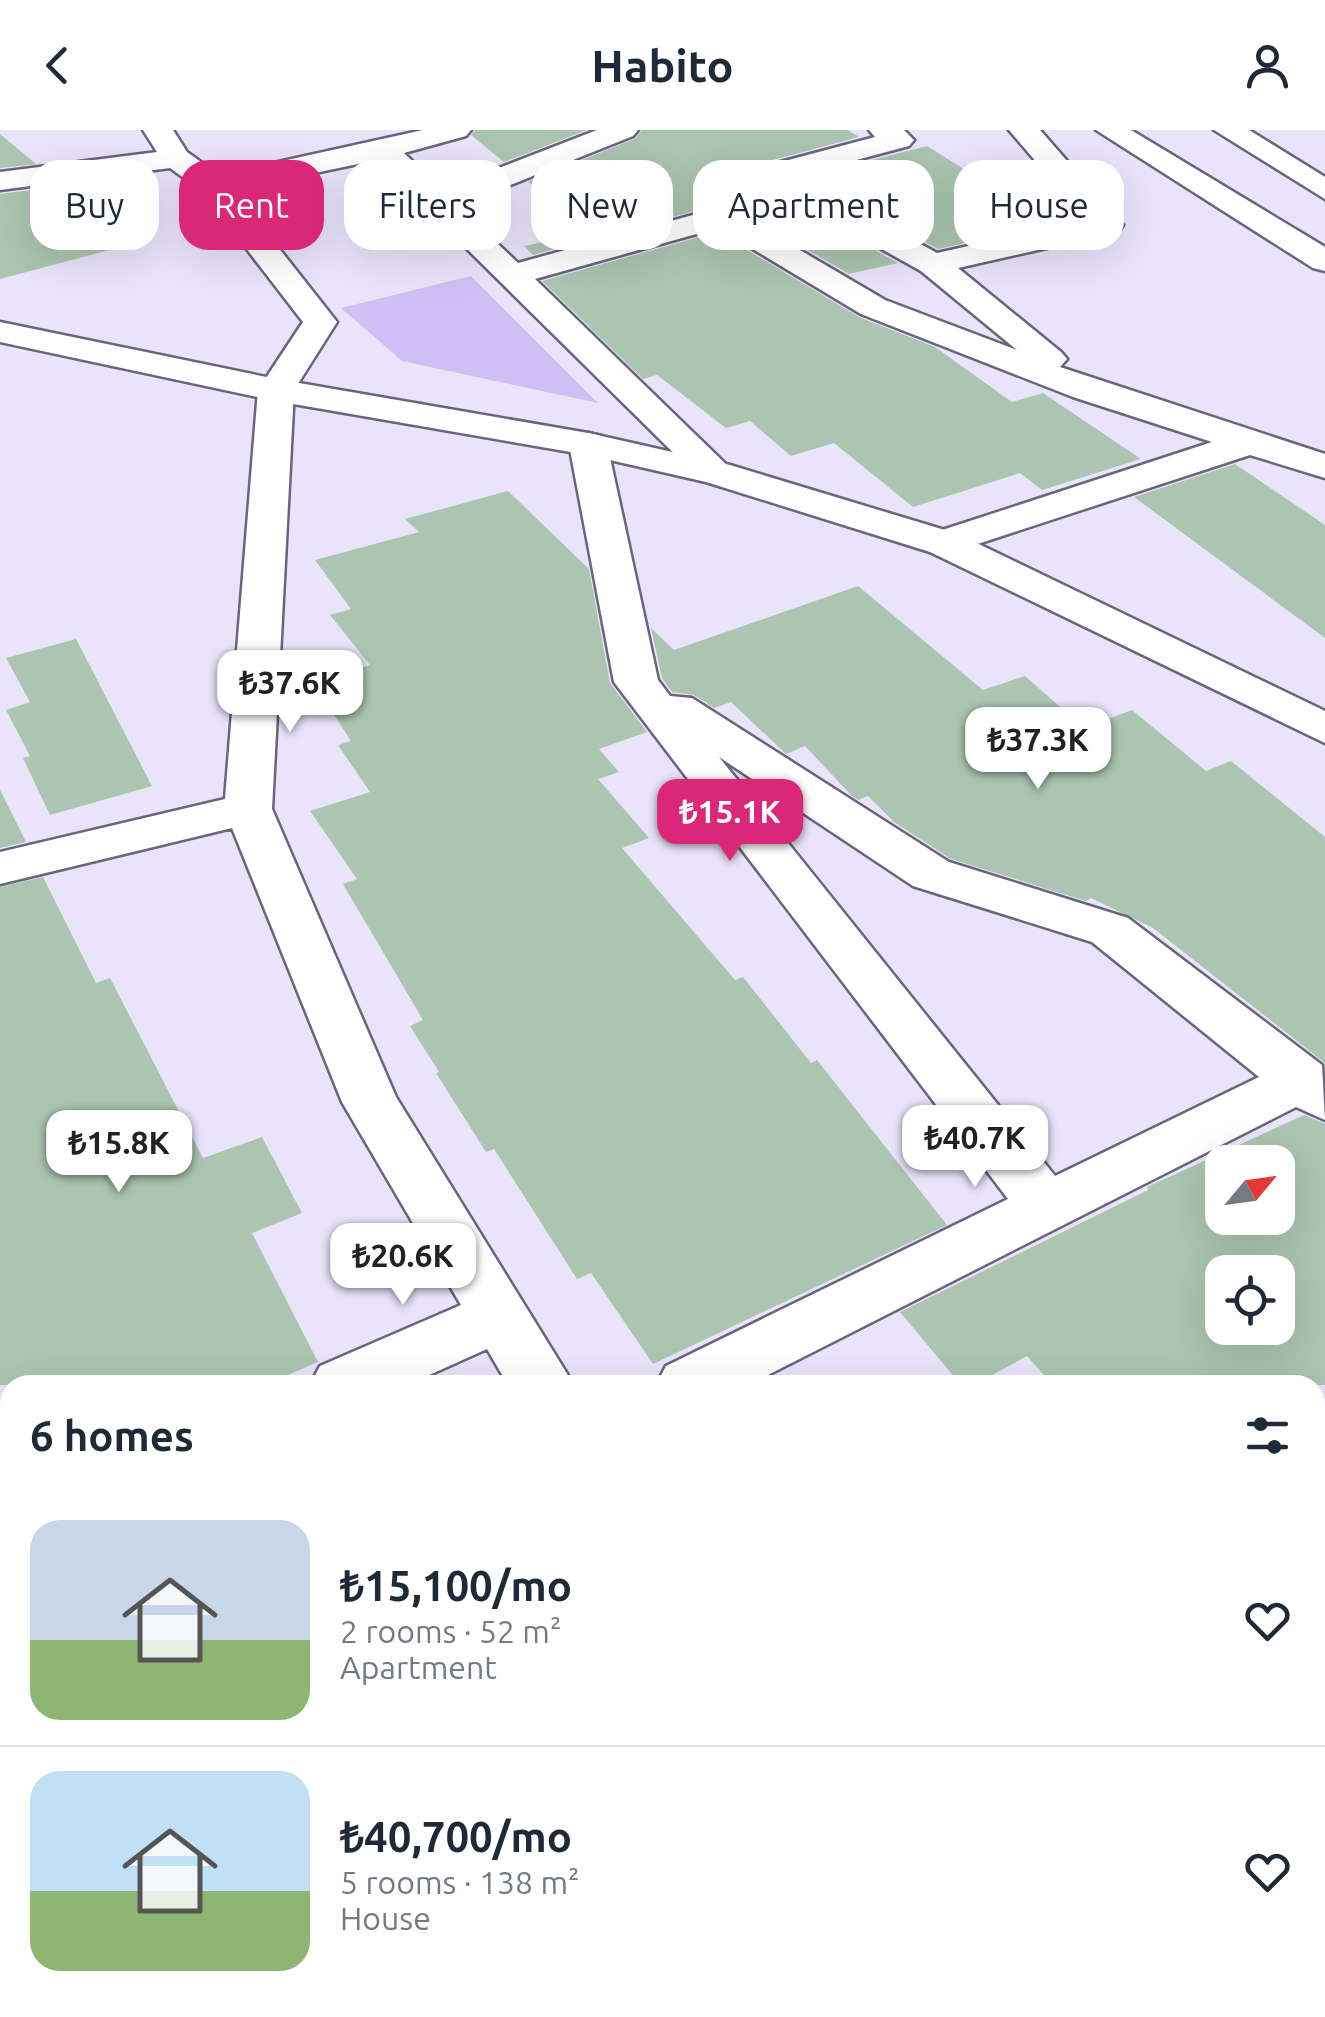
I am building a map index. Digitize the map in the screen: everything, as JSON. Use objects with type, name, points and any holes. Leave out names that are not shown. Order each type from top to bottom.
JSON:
[{"type":"street","points":[[324,162],[456,130]]},
{"type":"street","points":[[511,175],[623,130]]},
{"type":"street","points":[[823,160],[899,140],[884,130]]},
{"type":"street","points":[[932,264],[1107,224],[1024,130]]},
{"type":"street","points":[[1111,130],[1325,260]]},
{"type":"street","points":[[1229,130],[1325,190]]},
{"type":"street","points":[[0,181],[167,144]]},
{"type":"street","points":[[383,150],[393,160]]},
{"type":"street","points":[[511,276],[693,224]]},
{"type":"street","points":[[263,250],[320,322],[276,390],[248,809],[370,1102],[536,1375]]},
{"type":"street","points":[[485,250],[716,473]]},
{"type":"street","points":[[778,250],[873,308],[1086,389],[1254,440],[1325,467]]},
{"type":"street","points":[[907,250],[932,264],[1086,389]]},
{"type":"street","points":[[0,332],[276,390],[588,444],[716,473],[944,543],[1325,729]]},
{"type":"street","points":[[944,543],[1254,440]]},
{"type":"street","points":[[588,444],[636,682],[1045,1205]]},
{"type":"street","points":[[636,682],[932,874],[1110,930],[1314,1089],[1045,1205],[708,1375]]},
{"type":"street","points":[[0,868],[248,809]]},
{"type":"street","points":[[365,1375],[500,1316]]},
{"type":"shaded area","points":[[471,276],[598,403],[402,361],[341,308]]},
{"type":"building","points":[[475,130],[587,130],[509,160],[502,160],[471,135]]},
{"type":"building","points":[[642,130],[848,130],[859,137],[772,160],[693,160],[693,211],[673,217],[673,160],[582,160],[634,139]]},
{"type":"building","points":[[0,134],[31,160],[30,165],[0,168]]},
{"type":"building","points":[[927,146],[954,163],[954,245],[934,247],[934,160],[872,160]]},
{"type":"building","points":[[30,190],[30,250],[109,250],[0,279],[0,194]]},
{"type":"building","points":[[693,239],[693,250],[747,250],[859,317],[935,347],[1012,402],[1043,393],[1141,459],[1042,490],[1020,473],[913,507],[834,443],[791,456],[750,421],[726,428],[657,375],[643,379],[542,281],[653,250],[673,250],[673,244]]},
{"type":"building","points":[[531,245],[531,250],[551,250],[533,255],[524,246]]},
{"type":"building","points":[[808,250],[875,250],[898,263],[849,274]]},
{"type":"building","points":[[1235,464],[1325,525],[1325,638],[1134,497]]},
{"type":"building","points":[[508,491],[589,569],[610,683],[647,732],[599,749],[619,772],[598,779],[649,838],[622,848],[735,980],[743,977],[811,1063],[817,1060],[947,1225],[653,1364],[591,1273],[577,1279],[494,1149],[486,1152],[436,1073],[439,1072],[410,1026],[423,1020],[343,884],[357,879],[310,811],[370,792],[338,745],[351,741],[313,682],[370,665],[330,615],[351,609],[315,560],[419,532],[405,519]]},
{"type":"building","points":[[858,586],[983,690],[1025,676],[1084,728],[1132,710],[1206,771],[1231,761],[1325,837],[1325,1063],[1153,928],[1091,898],[1086,901],[951,859],[894,822],[868,796],[858,800],[851,795],[805,746],[786,754],[731,702],[714,708],[694,695],[672,692],[662,678],[651,628],[674,650]]},
{"type":"building","points":[[76,639],[152,786],[50,815],[23,758],[30,756],[6,710],[30,702],[6,658]]},
{"type":"building","points":[[0,790],[26,842],[0,848]]},
{"type":"building","points":[[43,877],[96,983],[110,978],[203,1158],[262,1137],[302,1213],[252,1233],[318,1362],[287,1375],[0,1375],[0,887]]},
{"type":"building","points":[[1304,1115],[1325,1124],[1325,1375],[1044,1375],[1027,1356],[992,1375],[953,1375],[900,1312],[1205,1160],[1205,1235],[1295,1235],[1295,1145],[1239,1145]]}]
